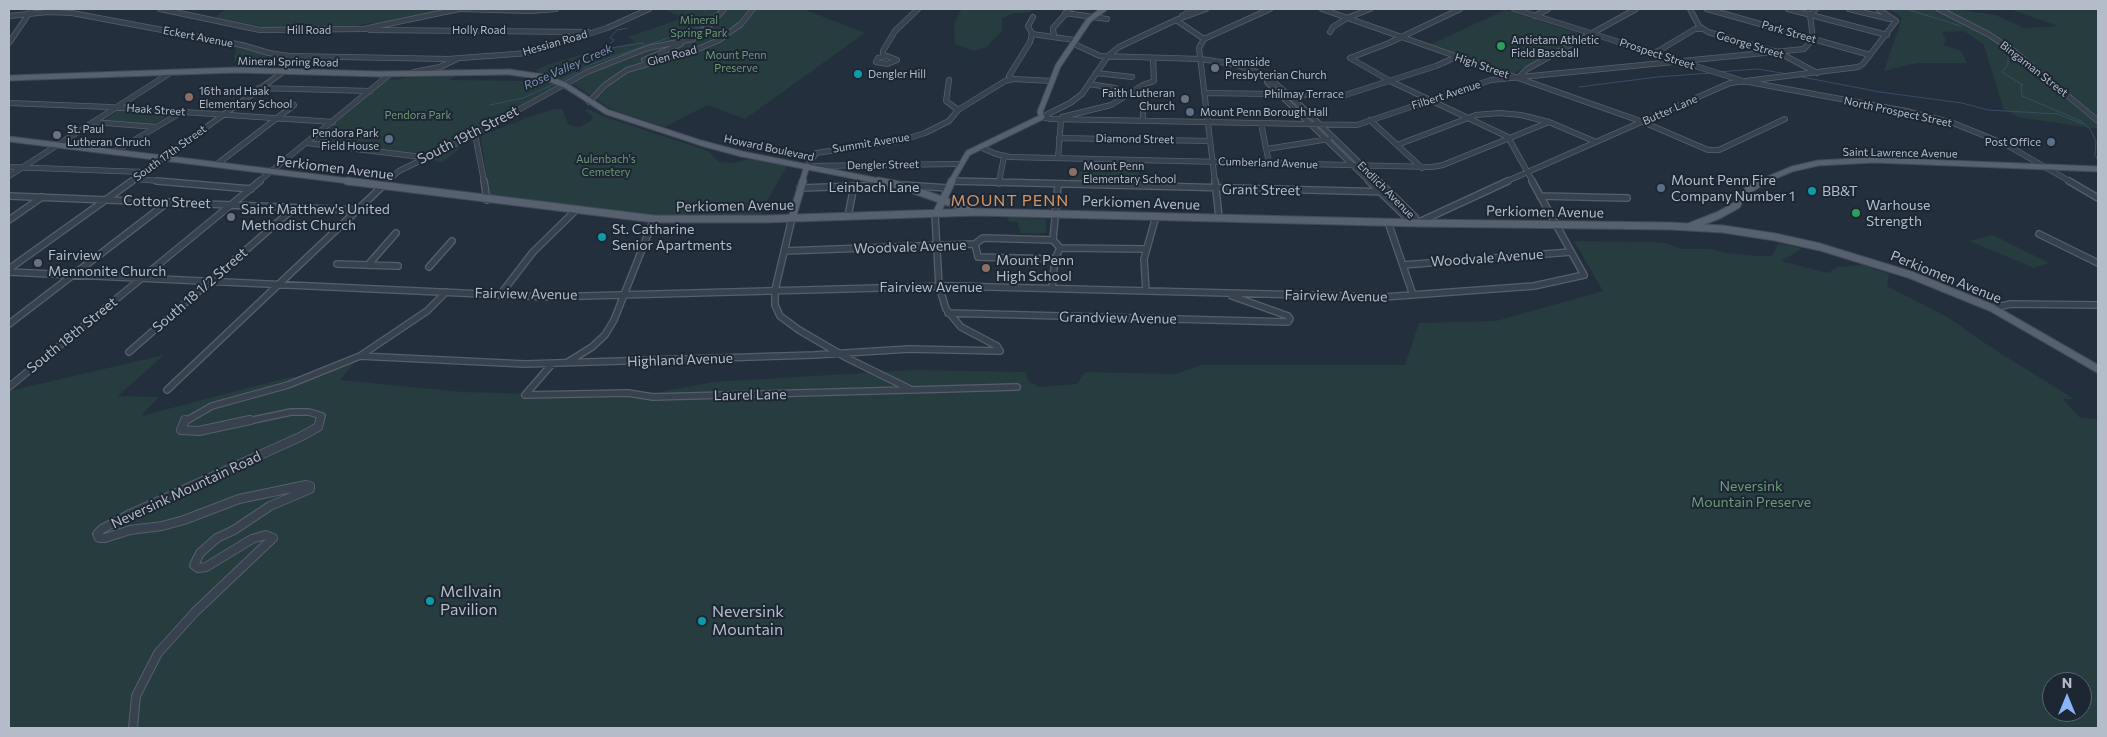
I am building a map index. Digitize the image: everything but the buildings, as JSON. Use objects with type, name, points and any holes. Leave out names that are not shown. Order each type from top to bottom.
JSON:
[{"type":"main road","points":[[937,212],[960,164],[968,153],[1042,117],[1040,112],[1058,66],[1092,17],[1104,9]]},
{"type":"main road","name":"Mineral Spring Road","points":[[9,78],[236,70],[390,74],[509,72],[544,76],[565,85]]},
{"type":"main road","name":"Howard Boulevard","points":[[565,85],[607,112],[713,147],[900,185],[976,212]]},
{"type":"main road","name":"Perkiomen Avenue","points":[[9,139],[575,211],[654,219],[792,218],[937,212],[1055,213],[1417,223],[1689,227],[1755,234],[1835,250],[1912,274],[1992,308],[2098,369]]},
{"type":"main road","name":"Saint Lawrence Avenue","points":[[1689,227],[1731,209],[1737,205],[1740,198],[1748,190],[1766,178],[1818,163],[1874,160],[2098,169]]},
{"type":"main road","points":[[792,218],[807,166]]},
{"type":"street","points":[[9,43],[11,36],[32,9]]},
{"type":"street","name":"Hill Road","points":[[160,9],[260,30],[364,29],[460,9],[531,11],[556,9]]},
{"type":"street","name":"Hessian Road","points":[[448,59],[528,53],[626,21],[649,9]]},
{"type":"street","points":[[605,86],[612,75],[622,68],[693,39],[710,25],[724,9]]},
{"type":"street","name":"Glen Road","points":[[589,102],[616,76],[636,66],[698,49],[719,40],[741,24],[753,9]]},
{"type":"street","points":[[884,56],[883,51],[895,32],[918,9]]},
{"type":"street","points":[[1054,37],[1052,30],[1070,9]]},
{"type":"street","points":[[1178,19],[1194,9]]},
{"type":"street","points":[[1042,117],[1082,94],[1108,56],[1128,42],[1178,19],[1206,9]]},
{"type":"street","points":[[1218,218],[1199,48],[1204,39],[1270,9]]},
{"type":"street","name":"High Street","points":[[1322,9],[1643,122],[1708,150],[1719,150],[1785,119]]},
{"type":"street","points":[[1330,32],[1333,27],[1347,18],[1370,9]]},
{"type":"street","points":[[1460,9],[1401,37],[1350,58],[1390,81],[1508,137],[1571,252]]},
{"type":"street","name":"Prospect Street","points":[[1514,9],[1743,81]]},
{"type":"street","points":[[1535,16],[1548,9]]},
{"type":"street","points":[[1518,78],[1527,69],[1636,9]]},
{"type":"street","name":"George Street","points":[[1690,9],[1699,26],[1703,29],[1720,36],[1780,53],[1817,73]]},
{"type":"street","name":"Park Street","points":[[1707,9],[1870,55]]},
{"type":"street","points":[[1788,9],[1886,35]]},
{"type":"street","points":[[1810,15],[1816,9]]},
{"type":"street","points":[[1849,9],[1896,21]]},
{"type":"street","points":[[1878,9],[1896,21]]},
{"type":"street","name":"Bingaman Street","points":[[1939,9],[1983,32],[2015,52],[2098,121]]},
{"type":"street","name":"Eckert Avenue","points":[[9,16],[54,12],[72,13],[242,45],[283,56],[448,59]]},
{"type":"street","points":[[1065,13],[1107,19]]},
{"type":"street","points":[[1810,15],[1813,39]]},
{"type":"street","points":[[1033,17],[1028,26],[1032,34],[1009,76],[1013,79],[1052,82]]},
{"type":"street","points":[[1178,19],[1204,39]]},
{"type":"street","name":"Butter Lane","points":[[1417,223],[1730,83],[1858,67],[1863,64],[1896,21]]},
{"type":"street","name":"Holly Road","points":[[364,29],[593,32]]},
{"type":"street","points":[[1655,53],[1695,29],[1703,29]]},
{"type":"street","points":[[573,32],[574,38]]},
{"type":"street","name":"Endlich Avenue","points":[[1032,34],[1073,42],[1086,51],[1108,56],[1201,59],[1234,64],[1255,71],[1272,80],[1334,138],[1415,217],[1417,223]]},
{"type":"street","name":"South 19th Street","points":[[167,390],[380,186],[399,171],[475,134],[587,72],[648,48],[693,39]]},
{"type":"street","name":"Filbert Avenue","points":[[1042,117],[1062,120],[1354,125],[1491,80],[1780,53],[1804,49],[1813,39]]},
{"type":"street","name":"Philmay Terrace","points":[[1204,93],[1345,96],[1436,66],[1456,57]]},
{"type":"street","points":[[1051,119],[1111,105],[1142,85],[1154,81],[1153,58]]},
{"type":"street","name":"Hessian Road","points":[[406,74],[451,64],[457,59]]},
{"type":"street","name":"Endlich Avenue","points":[[1225,63],[1257,76],[1282,95],[1406,217],[1417,223]]},
{"type":"street","name":"South 17th Street","points":[[9,270],[282,72]]},
{"type":"street","points":[[9,176],[170,73]]},
{"type":"street","points":[[1096,73],[1132,77]]},
{"type":"street","name":"South 18th Street","points":[[9,387],[390,74]]},
{"type":"street","name":"Summit Avenue","points":[[807,166],[816,153],[830,149],[893,142],[925,133],[953,118],[958,110],[979,98],[991,88],[1013,79]]},
{"type":"street","points":[[949,80],[946,101],[958,110]]},
{"type":"street","name":"North Prospect Street","points":[[1743,81],[1906,111],[1953,123],[1994,139],[2045,168]]},
{"type":"street","points":[[1090,84],[1115,88]]},
{"type":"street","points":[[259,88],[370,91]]},
{"type":"street","name":"Haak Street","points":[[9,103],[117,107],[333,122]]},
{"type":"street","points":[[1143,103],[1143,121]]},
{"type":"street","points":[[216,166],[294,106]]},
{"type":"street","points":[[114,152],[183,112]]},
{"type":"street","points":[[1397,145],[1468,118],[1484,114],[1508,113],[1549,122],[1596,142]]},
{"type":"street","points":[[1058,158],[1062,120]]},
{"type":"street","points":[[1370,120],[1422,168]]},
{"type":"street","points":[[93,122],[156,127]]},
{"type":"street","name":"Cumberland Avenue","points":[[980,147],[1004,156],[1422,168],[1443,165],[1508,137],[1549,122]]},
{"type":"street","points":[[1261,123],[1269,163]]},
{"type":"street","points":[[475,134],[488,200]]},
{"type":"street","name":"Diamond Street","points":[[1059,138],[1210,141]]},
{"type":"street","points":[[1266,149],[1334,138]]},
{"type":"street","points":[[307,143],[424,158]]},
{"type":"street","points":[[999,183],[1004,156]]},
{"type":"street","name":"Dengler Street","points":[[807,166],[960,164]]},
{"type":"street","points":[[9,167],[143,172]]},
{"type":"street","points":[[2045,168],[2098,198]]},
{"type":"street","points":[[135,179],[251,189]]},
{"type":"street","name":"Grant Street","points":[[952,181],[1390,192]]},
{"type":"street","name":"Leinbach Lane","points":[[800,188],[900,185],[948,188]]},
{"type":"street","points":[[1058,185],[1053,240],[1060,248],[1146,249]]},
{"type":"street","points":[[848,216],[854,186]]},
{"type":"street","name":"Cotton Street","points":[[9,196],[355,210]]},
{"type":"street","points":[[1540,196],[1627,198]]},
{"type":"street","points":[[9,220],[42,197]]},
{"type":"street","points":[[9,324],[168,202]]},
{"type":"street","name":"South 18 1/2 Street","points":[[130,352],[294,208]]},
{"type":"street","points":[[500,295],[532,252],[575,211]]},
{"type":"street","points":[[937,212],[935,215],[939,286],[942,302],[948,313]]},
{"type":"street","points":[[1146,291],[1144,259],[1156,216]]},
{"type":"street","points":[[792,218],[774,290],[775,305],[780,316],[799,330],[868,369],[912,390]]},
{"type":"street","points":[[567,363],[592,347],[604,335],[614,320],[654,219]]},
{"type":"street","points":[[1388,222],[1413,295]]},
{"type":"street","points":[[368,265],[396,233]]},
{"type":"street","points":[[2039,234],[2098,263]]},
{"type":"street","points":[[975,244],[982,238],[1053,240]]},
{"type":"street","points":[[429,267],[452,241]]},
{"type":"street","name":"Woodvale Avenue","points":[[784,251],[975,244],[978,258],[1054,259]]},
{"type":"street","points":[[1052,288],[1054,259],[1060,248]]},
{"type":"street","name":"Fairview Avenue","points":[[9,270],[73,275],[547,297],[939,286],[1384,297],[1534,286],[1584,275],[1571,252]]},
{"type":"street","name":"Woodvale Avenue","points":[[1403,265],[1571,252]]},
{"type":"street","points":[[337,264],[398,266]]},
{"type":"street","points":[[360,356],[427,311],[446,292]]},
{"type":"street","name":"Grandview Avenue","points":[[948,313],[1288,322],[1290,319],[1288,316],[1225,293]]},
{"type":"street","points":[[1992,308],[2011,304],[2098,306]]},
{"type":"street","name":"Highland Avenue","points":[[360,356],[552,364],[842,354],[909,349],[1000,351],[997,346],[961,327],[948,313]]},
{"type":"street","name":"Neversink Mountain Road","points":[[133,728],[136,696],[144,677],[165,644],[195,612],[273,538],[266,535],[252,539],[206,567],[198,568],[194,565],[200,553],[217,538],[281,500],[308,492],[310,486],[296,487],[239,499],[167,525],[130,530],[105,538],[99,538],[97,534],[102,528],[130,514],[302,436],[318,427],[322,416],[309,412],[292,412],[199,431],[181,430],[184,421],[212,406],[288,385],[360,356]]},
{"type":"street","name":"Laurel Lane","points":[[552,364],[525,395],[628,393],[654,397],[1016,388]]},
{"type":"street","points":[[9,379],[18,380]]},
{"type":"green space","points":[[227,9],[453,9],[374,25],[371,23],[349,29],[259,28],[260,26],[217,18],[218,14]]},
{"type":"green space","name":"Mount Penn Preserve","points":[[663,9],[803,9],[865,33],[745,119],[707,105],[665,127],[613,110],[567,80],[469,135],[423,155],[313,141],[387,79],[455,76],[449,80],[522,81],[540,72],[535,70],[550,64],[583,54],[636,42],[628,37],[683,18]]},
{"type":"green space","points":[[962,9],[1035,9],[1028,13],[1014,13],[1002,18],[1002,31],[987,47],[974,51],[955,44],[954,23]]},
{"type":"green space","points":[[1890,9],[1954,9],[1995,15],[2025,28],[2058,26],[2009,9],[2098,9],[2098,129],[2018,117],[2003,108],[1984,45],[1964,31],[1942,32],[1946,41],[1943,45],[1961,51],[1967,63],[1917,63],[1884,71],[1902,18]]},
{"type":"green space","points":[[1505,10],[1584,35],[1513,74],[1429,45]]},
{"type":"green space","points":[[236,46],[269,55],[257,63],[234,61]]},
{"type":"green space","points":[[121,109],[174,113],[153,124],[104,120]]},
{"type":"green space","name":"Aulenbach's Cemetery","points":[[555,109],[562,109],[568,124],[572,126],[580,127],[591,121],[593,116],[585,111],[588,109],[605,117],[708,151],[719,162],[732,163],[751,159],[785,165],[786,168],[765,204],[761,215],[659,217],[489,197],[481,136],[531,116]]},
{"type":"green space","points":[[472,138],[443,162],[423,160],[432,155]]},
{"type":"green space","points":[[1098,162],[1139,163],[1139,184],[1070,182],[1070,171],[1097,172]]},
{"type":"green space","points":[[1009,217],[1046,219],[1046,233],[1021,233],[1017,222],[1008,221]]},
{"type":"green space","points":[[1993,235],[2049,263],[2034,268],[1969,241]]},
{"type":"green space","name":"Neversink Mountain Preserve","points":[[1574,241],[1654,242],[1666,243],[1680,249],[1710,249],[1726,253],[1757,256],[1772,256],[1778,244],[1789,245],[1802,249],[1781,261],[1828,273],[1838,267],[1862,265],[1889,274],[1887,286],[1949,318],[1992,348],[2074,399],[2063,399],[2080,418],[2098,419],[2098,728],[9,728],[9,391],[164,355],[118,396],[159,397],[141,416],[290,377],[308,378],[360,356],[340,380],[463,392],[534,394],[660,392],[713,382],[914,370],[1025,372],[1029,382],[1039,387],[1077,384],[1085,372],[1176,374],[1201,365],[1405,365],[1419,323],[1496,321],[1603,291]]},
{"type":"waterway","name":"Rose Valley Creek","points":[[711,16],[720,9]]},
{"type":"waterway","points":[[1906,9],[1961,26]]},
{"type":"waterway","name":"Rose Valley Creek","points":[[561,81],[592,64],[703,26],[708,22]]},
{"type":"waterway","points":[[628,28],[617,30],[610,38],[614,40],[610,44],[610,48],[643,43],[644,45]]},
{"type":"waterway","points":[[2008,58],[2008,65],[2002,72],[2023,85],[2021,85],[2022,96],[2081,121],[2090,129],[2096,141],[2095,155],[2098,160]]},
{"type":"waterway","points":[[1718,72],[1757,69],[1788,74]]},
{"type":"waterway","points":[[1579,87],[1657,77],[1711,73]]},
{"type":"waterway","points":[[1797,76],[1880,92],[1962,103],[1988,110],[2058,114],[2083,124]]},
{"type":"waterway","name":"Rose Valley Creek","points":[[490,105],[523,98],[556,83]]},
{"type":"waterway","name":"Rose Valley Creek","points":[[322,140],[377,128]]},
{"type":"place","name":"Antietam Athletic Field Baseball","points":[[1501,46]]},
{"type":"place","name":"Pennside Presbyterian Church","points":[[1215,68]]},
{"type":"place","name":"Dengler Hill","points":[[858,74]]},
{"type":"place","name":"16th and Haak Elementary School","points":[[189,97]]},
{"type":"place","name":"Faith Lutheran Church","points":[[1185,99]]},
{"type":"place","name":"Mount Penn Borough Hall","points":[[1190,112]]},
{"type":"place","name":"St. Paul Lutheran Chruch","points":[[57,135]]},
{"type":"place","name":"Pendora Park Field House","points":[[389,139]]},
{"type":"place","name":"Post Office","points":[[2051,142]]},
{"type":"place","name":"Mount Penn Elementary School","points":[[1073,172]]},
{"type":"place","name":"Mount Penn Fire Company Number 1","points":[[1661,188]]},
{"type":"place","name":"BB&T","points":[[1812,191]]},
{"type":"place","name":"Warhouse Strength","points":[[1856,213]]},
{"type":"place","name":"Saint Matthew's United Methodist Church","points":[[231,217]]},
{"type":"place","name":"St. Catharine Senior Apartments","points":[[602,237]]},
{"type":"place","name":"Fairview Mennonite Church","points":[[38,263]]},
{"type":"place","name":"Mount Penn High School","points":[[986,268]]},
{"type":"place","name":"McIlvain Pavilion","points":[[430,601]]},
{"type":"place","name":"Neversink Mountain","points":[[702,621]]},
{"type":"district","name":"MOUNT PENN","points":[[1010,201]]},
{"type":"park label","name":"Mineral Spring Park","points":[[699,26]]},
{"type":"park label","name":"Pendora Park","points":[[418,115]]}]
